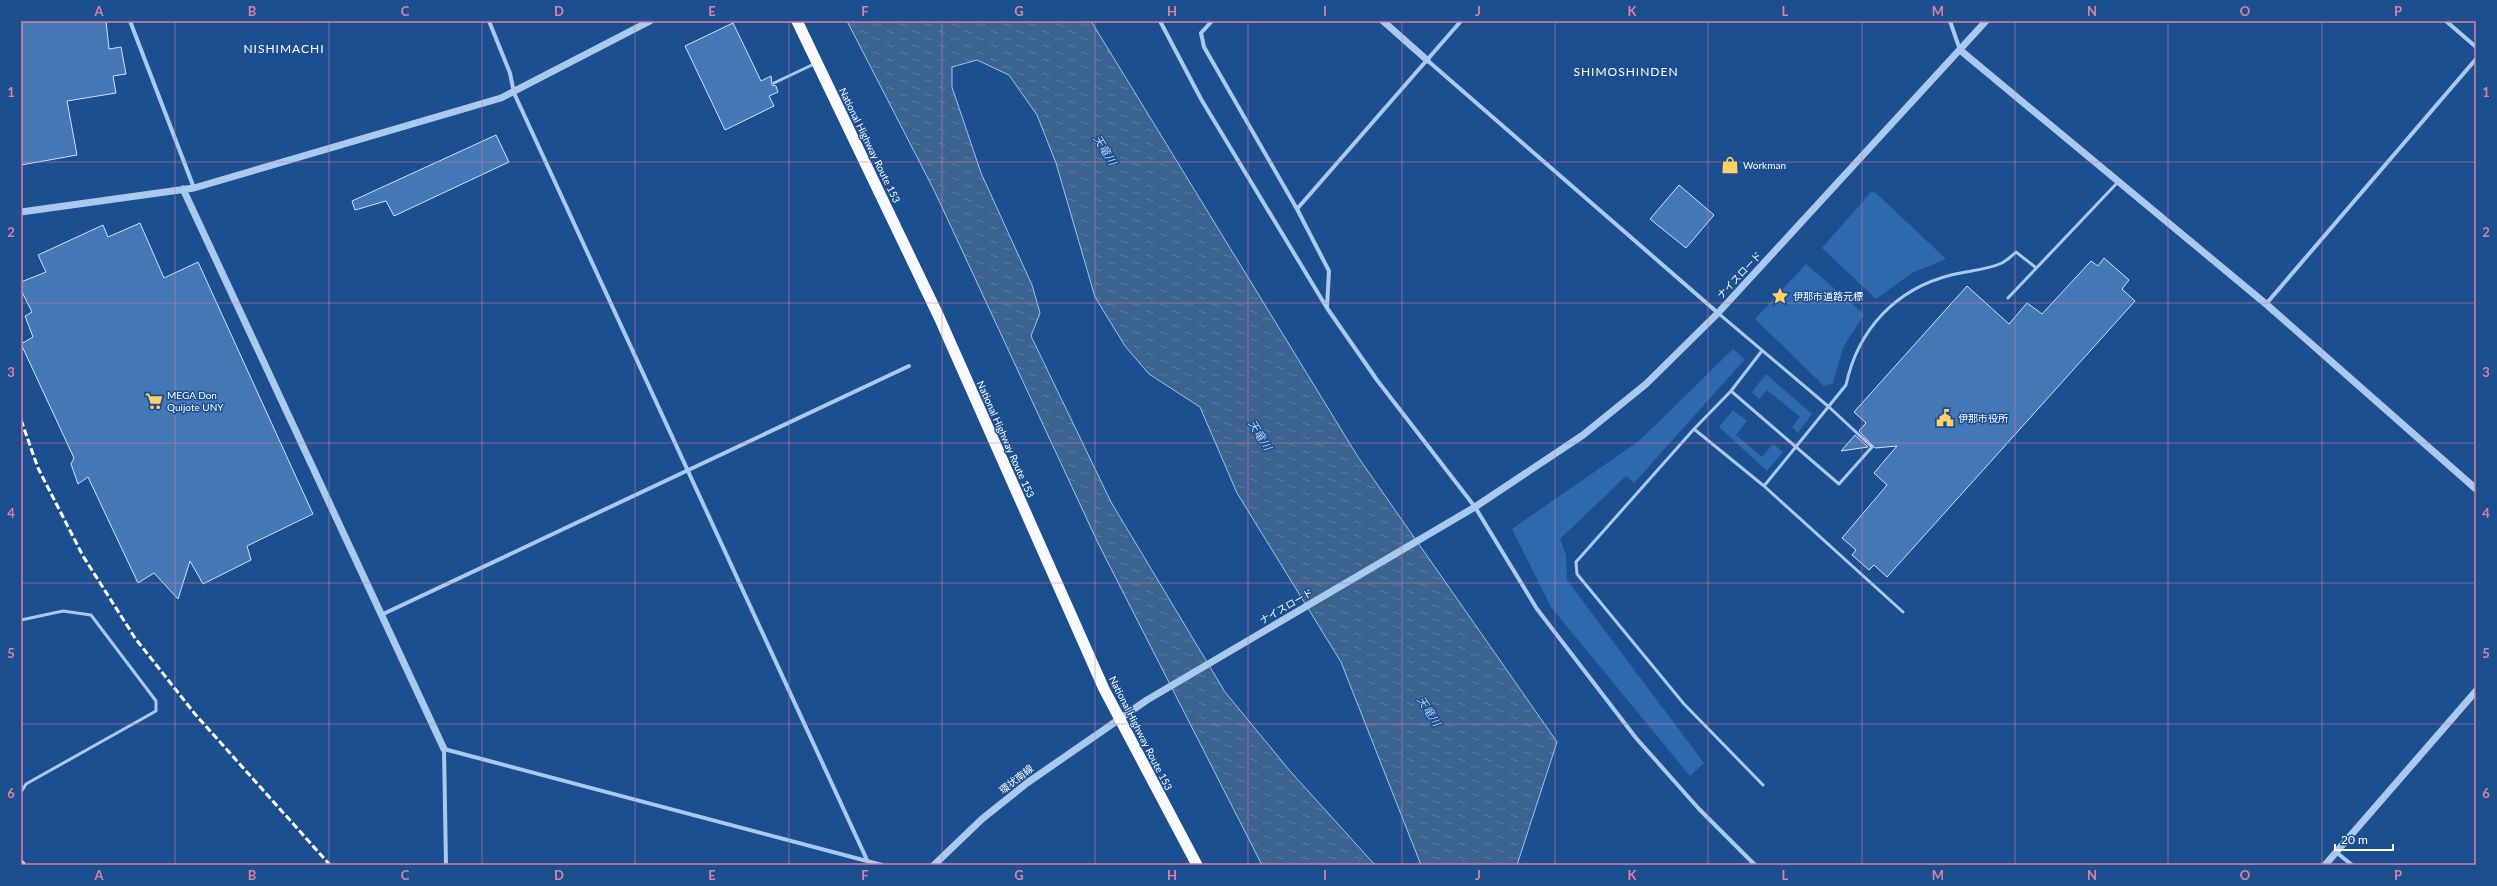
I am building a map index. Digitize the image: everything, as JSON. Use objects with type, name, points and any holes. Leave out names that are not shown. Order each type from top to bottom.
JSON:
[{"type":"highway","name":"National Highway Route 153","points":[[797,21],[939,317],[1104,689],[1197,865]]},
{"type":"street","points":[[130,21],[194,188]]},
{"type":"street","points":[[489,21],[510,73],[514,93],[686,470],[867,860]]},
{"type":"street","points":[[21,212],[194,188],[514,93],[650,21]]},
{"type":"street","points":[[1160,21],[1202,99],[1327,308],[1377,380],[1475,507],[1537,609],[1636,738],[1699,809],[1755,865]]},
{"type":"street","points":[[1212,21],[1201,34],[1204,47],[1297,209],[1329,271],[1327,308]]},
{"type":"street","points":[[1383,21],[1718,313]]},
{"type":"street","points":[[1297,209],[1461,21]]},
{"type":"street","points":[[1950,21],[1960,50],[2266,304],[2476,489]]},
{"type":"street","name":"ナイスロード","points":[[1120,719],[1157,693],[1475,507],[1588,430],[1646,384],[1718,313],[1986,21]]},
{"type":"street","points":[[2446,21],[2476,47]]},
{"type":"street","points":[[2266,304],[2476,59]]},
{"type":"street","points":[[183,189],[444,750],[446,865]]},
{"type":"street","points":[[381,615],[908,366]]},
{"type":"street","points":[[2325,865],[2476,691]]},
{"type":"street","name":"環状南線","points":[[934,865],[982,819],[1027,783],[1120,719]]},
{"type":"street","points":[[444,750],[882,865]]},
{"type":"street","points":[[2336,852],[2352,865]]},
{"type":"lane","points":[[774,83],[817,63]]},
{"type":"lane","points":[[2008,298],[2118,182]]},
{"type":"lane","points":[[1764,486],[1846,385],[1850,368],[1865,334],[1878,316],[1900,297],[1928,282],[2001,263],[2016,252],[2036,267]]},
{"type":"lane","points":[[1718,313],[1761,352],[1829,407],[1872,447],[1839,484],[1731,391]]},
{"type":"lane","points":[[1761,352],[1731,391],[1694,429],[1576,562],[1576,574],[1684,704],[1763,785]]},
{"type":"lane","points":[[1694,429],[1764,486],[1903,612]]},
{"type":"lane","points":[[21,620],[63,611],[91,615],[156,701],[156,711],[26,784],[21,792]]},
{"type":"shaded area","points":[[1871,192],[1876,193],[1946,259],[1912,273],[1876,299],[1822,248]]},
{"type":"shaded area","points":[[1806,264],[1864,314],[1843,348],[1833,383],[1824,386],[1755,319]]},
{"type":"shaded area","points":[[1733,349],[1745,359],[1634,483],[1626,476],[1560,539],[1566,555],[1567,580],[1704,763],[1690,776],[1551,607],[1512,529],[1639,441]]},
{"type":"shaded area","points":[[1766,374],[1812,414],[1798,433],[1792,427],[1800,417],[1767,390],[1759,399],[1752,392]]},
{"type":"shaded area","points":[[1733,410],[1747,421],[1736,435],[1762,457],[1773,444],[1783,452],[1767,471],[1719,427]]},
{"type":"water","name":"天竜川","points":[[847,21],[1091,21],[1358,457],[1557,742],[1517,865],[1421,865],[1341,662],[1237,493],[1200,407],[1149,374],[1125,346],[1095,297],[1056,163],[1037,115],[1009,75],[977,60],[952,67],[952,87],[981,173],[1032,285],[1040,313],[1031,336],[1111,502],[1225,692],[1290,771],[1375,865],[1262,865],[1098,543],[934,190]]},
{"type":"building","points":[[21,21],[106,21],[109,49],[121,47],[126,74],[113,76],[116,93],[67,101],[77,155],[21,165]]},
{"type":"building","points":[[733,23],[761,81],[771,76],[772,85],[776,86],[778,92],[769,96],[774,106],[725,130],[685,46]]},
{"type":"building","points":[[496,135],[509,162],[394,216],[386,201],[355,210],[352,201]]},
{"type":"building","points":[[1679,185],[1714,215],[1686,248],[1650,219]]},
{"type":"building","name":"MEGA Don Quijote UNY","points":[[140,223],[164,278],[198,262],[313,514],[247,546],[251,560],[203,584],[190,561],[178,599],[154,573],[138,583],[88,477],[78,484],[71,464],[74,458],[21,344],[33,337],[25,316],[32,312],[21,290],[21,282],[46,272],[38,255],[103,225],[108,237]]},
{"type":"building","name":"伊那市役所","points":[[2104,258],[2129,280],[2122,289],[2135,301],[1887,577],[1874,565],[1869,570],[1852,555],[1856,550],[1842,538],[1887,485],[1874,473],[1897,446],[1875,448],[1859,431],[1866,423],[1854,412],[1967,286],[2009,324],[2027,303],[2042,314],[2091,261],[2098,266]]},
{"type":"building","points":[[1855,435],[1868,447],[1841,451]]},
{"type":"railway","points":[[21,420],[38,468],[83,556],[135,638],[195,714],[330,865]]},
{"type":"place","name":"Workman","points":[[1730,165]]},
{"type":"place","name":"伊那市道路元標","points":[[1780,296]]},
{"type":"place","name":"MEGA Don Quijote UNY","points":[[154,401]]},
{"type":"place","name":"伊那市役所","points":[[1945,418]]},
{"type":"district","name":"NISHIMACHI","points":[[284,49]]},
{"type":"district","name":"SHIMOSHINDEN","points":[[1626,72]]}]
